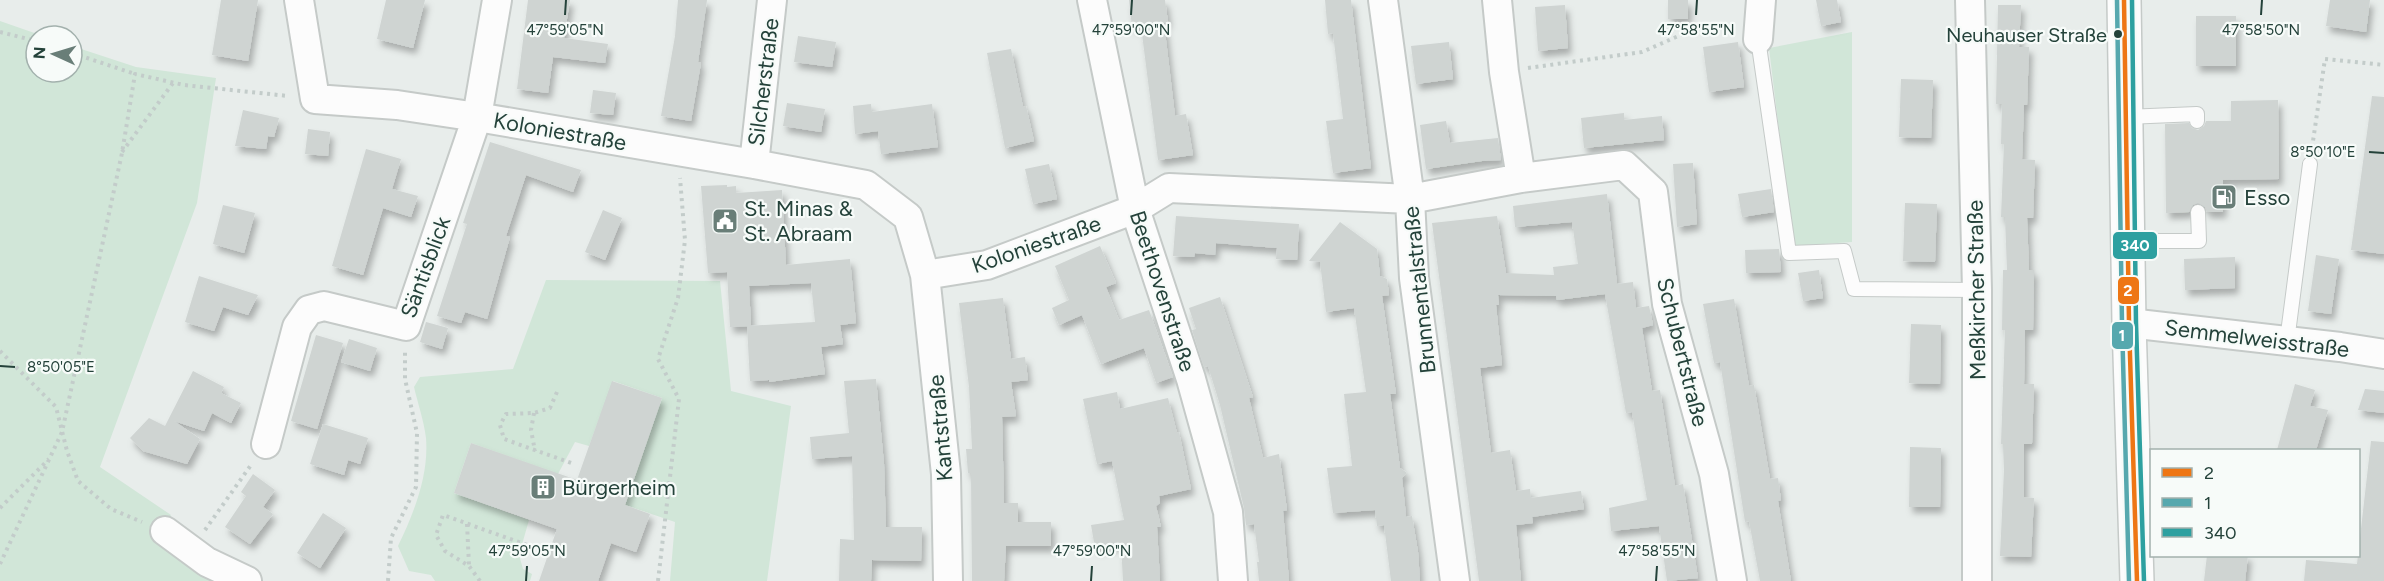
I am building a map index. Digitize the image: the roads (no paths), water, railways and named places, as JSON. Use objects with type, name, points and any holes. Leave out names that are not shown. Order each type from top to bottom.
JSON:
[{"type":"street","name":"Koloniestraße","points":[[299,0],[315,99],[397,105],[477,117],[866,185],[908,217],[925,275],[987,265],[1136,209],[1169,188],[1410,199],[1521,178]]},
{"type":"street","name":"Säntisblick","points":[[266,444],[297,327],[309,310],[324,306],[406,326],[477,117],[497,0]]},
{"type":"street","name":"Silcherstraße","points":[[754,164],[772,0]]},
{"type":"street","name":"Beethovenstraße","points":[[1092,0],[1136,209],[1191,379],[1228,512],[1233,581]]},
{"type":"street","name":"Brunnentalstraße","points":[[1383,0],[1410,199],[1414,278],[1455,581]]},
{"type":"street","points":[[1497,0],[1504,72],[1521,178]]},
{"type":"street","points":[[1758,39],[1761,0]]},
{"type":"street","name":"Meßkircher Straße","points":[[1970,0],[1977,290],[1977,581]]},
{"type":"street","points":[[2124,0],[2129,324],[2138,581]]},
{"type":"street","name":"Schubertstraße","points":[[1521,178],[1624,165],[1653,192],[1667,304],[1713,474],[1732,581]]},
{"type":"street","name":"Kantstraße","points":[[925,275],[946,474],[948,581]]},
{"type":"street","name":"Semmelweisstraße","points":[[2129,324],[2384,354]]},
{"type":"street","points":[[165,531],[207,562],[247,581]]},
{"type":"lane","points":[[1758,39],[1789,253],[1844,251],[1854,290],[1977,290]]},
{"type":"lane","points":[[2126,117],[2197,114],[2197,121]]},
{"type":"lane","points":[[2287,341],[2310,164]]},
{"type":"lane","points":[[2128,241],[2199,242],[2198,212]]},
{"type":"place","name":"Neuhauser Straße","points":[[2118,34]]},
{"type":"place","name":"Esso","points":[[2224,197]]},
{"type":"place","name":"St. Minas & St. Abraam","points":[[725,221]]},
{"type":"place","name":"Bürgerheim","points":[[543,487]]}]
